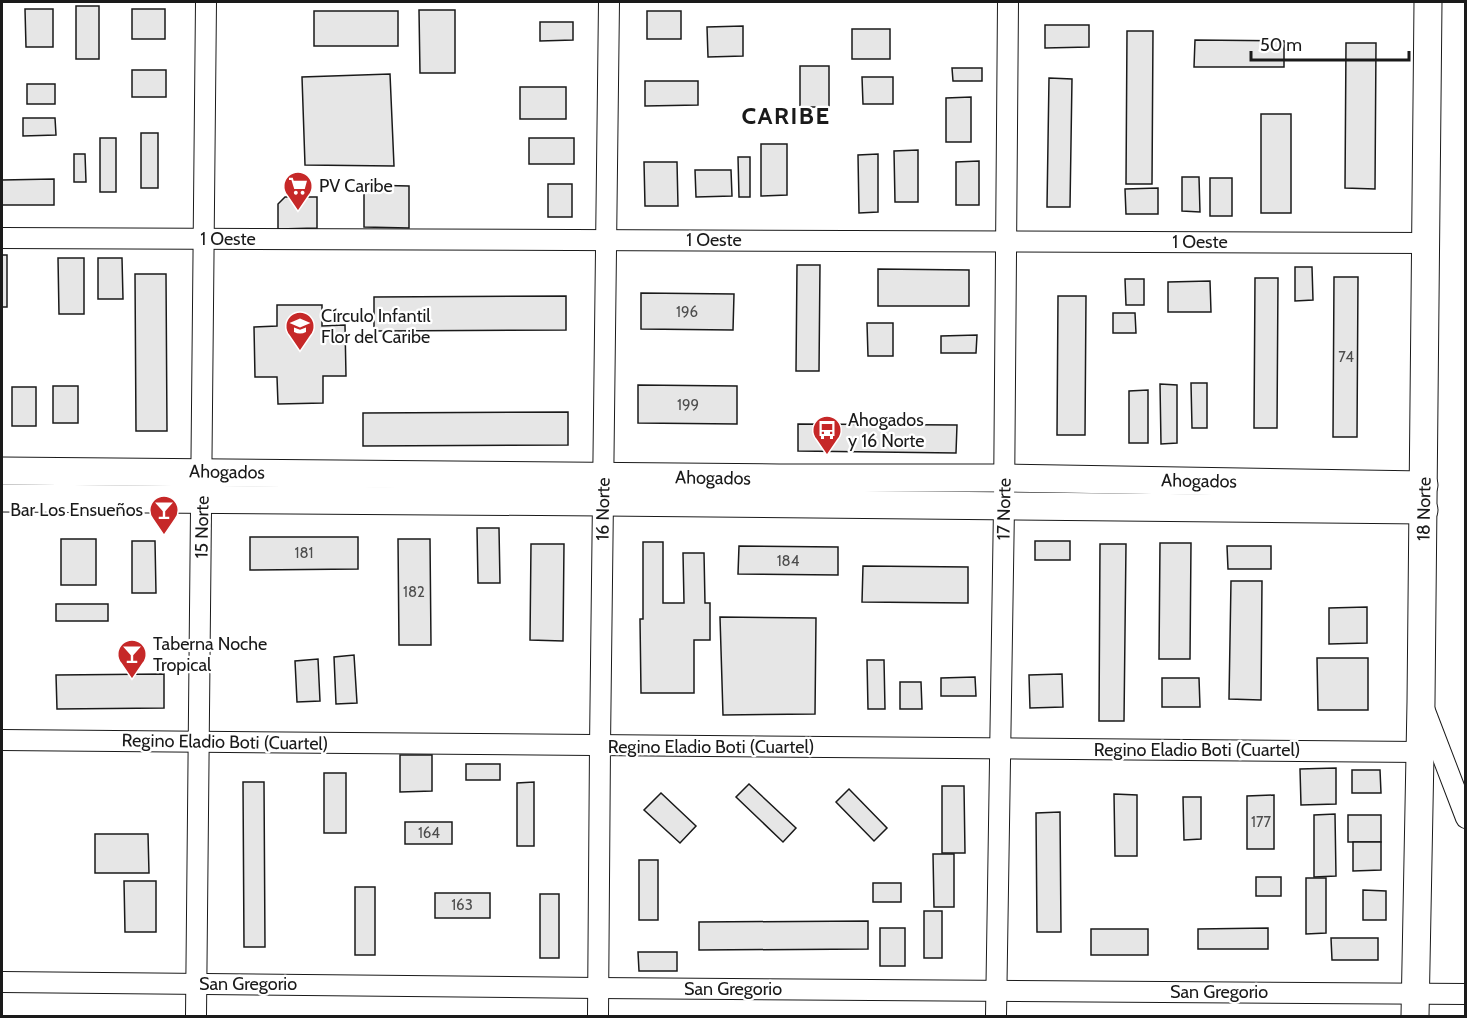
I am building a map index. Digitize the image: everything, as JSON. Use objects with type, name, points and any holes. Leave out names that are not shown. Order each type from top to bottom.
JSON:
[{"type":"main road","name":"18 Norte","points":[[1415,1005],[1424,498],[1428,2]]},
{"type":"main road","name":"Ahogados","points":[[2,471],[203,472],[1004,506],[1424,498]]},
{"type":"main road","name":"Ahogados","points":[[2,498],[202,499],[1004,478],[1424,498]]},
{"type":"street","name":"15 Norte","points":[[196,1017],[207,2]]},
{"type":"street","name":"16 Norte","points":[[598,1017],[609,2]]},
{"type":"street","name":"17 Norte","points":[[996,1017],[1004,506],[1008,2]]},
{"type":"street","name":"1 Oeste","points":[[2,238],[1427,243]]},
{"type":"street","points":[[1421,702],[1466,818]]},
{"type":"street","name":"Regino Eladio Boti (Cuartel)","points":[[2,740],[1420,752]]},
{"type":"street","name":"San Gregorio","points":[[2,982],[996,990],[1415,1005],[1466,993]]},
{"type":"building","points":[[76,6],[99,6],[99,59],[76,59]]},
{"type":"building","points":[[25,9],[53,9],[53,47],[26,47]]},
{"type":"building","points":[[132,9],[165,9],[165,39],[132,39]]},
{"type":"building","points":[[419,10],[455,10],[455,73],[420,73]]},
{"type":"building","points":[[314,11],[398,11],[398,46],[314,46]]},
{"type":"building","points":[[647,11],[681,11],[681,39],[647,39]]},
{"type":"building","points":[[540,22],[573,22],[573,40],[540,41]]},
{"type":"building","points":[[1045,25],[1089,25],[1089,47],[1045,48]]},
{"type":"building","points":[[743,26],[743,56],[708,57],[707,27]]},
{"type":"building","points":[[852,29],[890,29],[890,59],[852,59]]},
{"type":"building","points":[[1127,31],[1153,31],[1152,184],[1126,184]]},
{"type":"building","points":[[1195,40],[1284,41],[1284,67],[1194,67]]},
{"type":"building","points":[[1346,43],[1376,43],[1375,189],[1345,188]]},
{"type":"building","points":[[800,66],[829,66],[829,107],[800,107]]},
{"type":"building","points":[[952,68],[982,68],[982,81],[953,81]]},
{"type":"building","points":[[132,70],[166,70],[166,97],[132,97]]},
{"type":"building","points":[[390,74],[394,166],[305,165],[302,77]]},
{"type":"building","points":[[862,77],[893,77],[893,104],[863,104]]},
{"type":"building","points":[[1049,78],[1072,79],[1070,207],[1047,207]]},
{"type":"building","points":[[645,81],[698,81],[698,105],[645,106]]},
{"type":"building","points":[[27,84],[55,84],[55,104],[27,104]]},
{"type":"building","points":[[520,87],[566,87],[566,119],[520,119]]},
{"type":"building","points":[[971,97],[971,142],[946,142],[946,98]]},
{"type":"building","points":[[1261,114],[1291,114],[1291,213],[1261,213]]},
{"type":"building","points":[[23,118],[55,118],[56,135],[23,136]]},
{"type":"building","points":[[141,133],[158,133],[158,188],[141,188]]},
{"type":"building","points":[[100,138],[116,138],[116,192],[100,192]]},
{"type":"building","points":[[529,138],[574,138],[574,164],[529,164]]},
{"type":"building","points":[[761,144],[787,144],[787,195],[761,196]]},
{"type":"building","points":[[918,150],[918,202],[895,202],[894,151]]},
{"type":"building","points":[[74,154],[85,154],[86,182],[74,182]]},
{"type":"building","points":[[878,154],[878,212],[859,213],[858,155]]},
{"type":"building","points":[[738,157],[750,157],[750,197],[739,197]]},
{"type":"building","points":[[979,161],[979,205],[956,205],[956,162]]},
{"type":"building","points":[[644,162],[677,162],[678,206],[645,206]]},
{"type":"building","points":[[695,170],[731,170],[732,196],[696,197]]},
{"type":"building","points":[[1182,177],[1199,177],[1200,212],[1182,211]]},
{"type":"building","points":[[1210,178],[1232,178],[1232,216],[1210,216]]},
{"type":"building","points":[[54,179],[54,205],[2,205],[2,180]]},
{"type":"building","points":[[548,184],[572,184],[572,217],[548,217]]},
{"type":"building","points":[[364,185],[409,186],[409,228],[364,227]]},
{"type":"building","points":[[1158,188],[1158,214],[1126,214],[1125,189]]},
{"type":"building","points":[[285,197],[317,197],[317,228],[278,229],[278,204]]},
{"type":"building","points":[[2,255],[7,255],[7,307],[2,307]]},
{"type":"building","points":[[58,258],[84,258],[84,314],[59,314]]},
{"type":"building","points":[[98,258],[122,258],[123,299],[98,299]]},
{"type":"building","points":[[797,265],[820,265],[819,371],[796,371]]},
{"type":"building","points":[[1295,267],[1312,267],[1313,300],[1295,301]]},
{"type":"building","points":[[878,269],[969,270],[969,306],[878,306]]},
{"type":"building","points":[[135,274],[166,274],[167,431],[136,431]]},
{"type":"building","points":[[1334,277],[1358,277],[1357,437],[1333,437]]},
{"type":"building","points":[[1255,278],[1278,278],[1277,428],[1254,428]]},
{"type":"building","points":[[1125,279],[1144,279],[1144,305],[1126,305]]},
{"type":"building","points":[[1210,281],[1211,312],[1168,312],[1168,282]]},
{"type":"building","points":[[641,293],[734,294],[733,330],[641,329]]},
{"type":"building","points":[[566,296],[566,330],[374,331],[374,297]]},
{"type":"building","points":[[1058,296],[1086,296],[1085,435],[1057,435]]},
{"type":"building","name":"Círculo Infantil Flor del Caribe","points":[[277,305],[322,305],[322,326],[345,325],[346,376],[323,376],[323,403],[278,404],[277,377],[255,377],[254,327],[277,326]]},
{"type":"building","points":[[1113,313],[1135,313],[1136,333],[1113,333]]},
{"type":"building","points":[[867,323],[893,323],[893,356],[868,356]]},
{"type":"building","points":[[977,335],[976,353],[941,353],[941,336]]},
{"type":"building","points":[[1191,383],[1207,383],[1207,428],[1192,428]]},
{"type":"building","points":[[1160,384],[1177,385],[1177,443],[1161,444]]},
{"type":"building","points":[[638,385],[737,386],[737,424],[638,423]]},
{"type":"building","points":[[53,386],[78,386],[78,423],[53,423]]},
{"type":"building","points":[[12,387],[36,387],[36,426],[12,426]]},
{"type":"building","points":[[1148,390],[1148,443],[1129,443],[1129,391]]},
{"type":"building","points":[[568,412],[568,445],[363,446],[363,413]]},
{"type":"building","points":[[798,424],[957,425],[956,453],[798,451]]},
{"type":"building","points":[[477,528],[499,528],[500,583],[478,583]]},
{"type":"building","points":[[250,537],[358,537],[358,569],[250,570]]},
{"type":"building","points":[[61,539],[96,539],[96,585],[61,585]]},
{"type":"building","points":[[398,539],[430,539],[431,645],[399,645]]},
{"type":"building","points":[[132,541],[155,541],[156,593],[132,593]]},
{"type":"building","points":[[1035,541],[1070,541],[1070,560],[1035,560]]},
{"type":"building","points":[[643,542],[663,542],[663,603],[684,603],[683,553],[704,553],[705,603],[710,603],[710,640],[694,640],[694,693],[641,693],[640,619],[643,619]]},
{"type":"building","points":[[1160,543],[1191,543],[1190,659],[1159,659]]},
{"type":"building","points":[[531,544],[564,544],[563,641],[530,640]]},
{"type":"building","points":[[1100,544],[1126,544],[1124,721],[1099,721]]},
{"type":"building","points":[[739,546],[838,547],[838,575],[738,574]]},
{"type":"building","points":[[1227,546],[1271,546],[1271,569],[1228,569]]},
{"type":"building","points":[[863,566],[968,567],[968,603],[862,602]]},
{"type":"building","points":[[1231,581],[1262,581],[1261,700],[1229,699]]},
{"type":"building","points":[[56,604],[108,604],[108,621],[56,621]]},
{"type":"building","points":[[1367,607],[1367,643],[1329,644],[1329,608]]},
{"type":"building","points":[[720,617],[816,618],[815,714],[723,715]]},
{"type":"building","points":[[354,655],[357,703],[336,704],[334,657]]},
{"type":"building","points":[[1317,658],[1368,658],[1368,710],[1318,710]]},
{"type":"building","points":[[318,659],[320,701],[297,702],[295,661]]},
{"type":"building","points":[[867,660],[884,660],[885,709],[868,709]]},
{"type":"building","points":[[164,674],[164,708],[57,709],[56,675]]},
{"type":"building","points":[[1062,674],[1063,707],[1030,708],[1029,675]]},
{"type":"building","points":[[975,677],[976,696],[941,696],[941,678]]},
{"type":"building","points":[[1162,678],[1199,678],[1200,707],[1162,707]]},
{"type":"building","points":[[900,682],[921,682],[922,709],[900,709]]},
{"type":"building","points":[[400,755],[432,755],[432,791],[400,792]]},
{"type":"building","points":[[466,764],[500,764],[500,780],[466,780]]},
{"type":"building","points":[[1336,768],[1336,804],[1301,805],[1300,769]]},
{"type":"building","points":[[1352,770],[1380,770],[1381,793],[1352,793]]},
{"type":"building","points":[[324,773],[346,773],[346,833],[324,833]]},
{"type":"building","points":[[243,782],[264,782],[265,947],[244,947]]},
{"type":"building","points":[[534,782],[534,846],[517,846],[517,783]]},
{"type":"building","points":[[749,784],[796,828],[783,842],[736,797]]},
{"type":"building","points":[[942,786],[964,786],[965,853],[942,853]]},
{"type":"building","points":[[849,789],[887,828],[874,841],[836,802]]},
{"type":"building","points":[[661,793],[696,826],[680,843],[644,810]]},
{"type":"building","points":[[1114,794],[1137,795],[1137,856],[1115,856]]},
{"type":"building","points":[[1274,795],[1274,849],[1247,849],[1247,796]]},
{"type":"building","points":[[1183,797],[1201,797],[1201,839],[1184,840]]},
{"type":"building","points":[[1060,812],[1061,932],[1037,932],[1036,813]]},
{"type":"building","points":[[1335,814],[1336,876],[1314,877],[1314,815]]},
{"type":"building","points":[[1348,815],[1381,815],[1381,842],[1348,842]]},
{"type":"building","points":[[405,822],[452,822],[452,844],[405,844]]},
{"type":"building","points":[[95,834],[148,834],[149,873],[95,873]]},
{"type":"building","points":[[1353,842],[1381,842],[1381,870],[1353,871]]},
{"type":"building","points":[[933,854],[954,854],[954,907],[934,907]]},
{"type":"building","points":[[639,860],[658,860],[658,920],[639,920]]},
{"type":"building","points":[[1256,877],[1281,877],[1281,896],[1256,896]]},
{"type":"building","points":[[1306,878],[1326,878],[1326,933],[1306,934]]},
{"type":"building","points":[[124,881],[156,881],[156,932],[125,932]]},
{"type":"building","points":[[873,883],[901,883],[901,902],[873,902]]},
{"type":"building","points":[[355,887],[375,887],[375,955],[355,955]]},
{"type":"building","points":[[1363,890],[1386,891],[1386,920],[1363,920]]},
{"type":"building","points":[[435,893],[490,893],[490,918],[435,918]]},
{"type":"building","points":[[540,894],[559,894],[559,958],[540,958]]},
{"type":"building","points":[[924,911],[942,911],[942,958],[924,958]]},
{"type":"building","points":[[868,921],[868,949],[699,950],[699,922]]},
{"type":"building","points":[[880,928],[905,928],[905,966],[880,966]]},
{"type":"building","points":[[1268,928],[1268,949],[1198,949],[1198,929]]},
{"type":"building","points":[[1091,929],[1148,929],[1148,955],[1091,955]]},
{"type":"building","points":[[1331,938],[1378,938],[1378,960],[1332,960]]},
{"type":"building","points":[[638,952],[677,952],[677,971],[639,971]]},
{"type":"place","name":"PV Caribe","points":[[298,212]]},
{"type":"place","name":"Círculo Infantil Flor del Caribe","points":[[300,352]]},
{"type":"place","name":"Ahogados y 16 Norte","points":[[827,456]]},
{"type":"place","name":"Bar Los Ensueños","points":[[164,536]]},
{"type":"place","name":"Taberna Noche Tropical","points":[[132,680]]},
{"type":"district","name":"CARIBE","points":[[786,116]]}]
